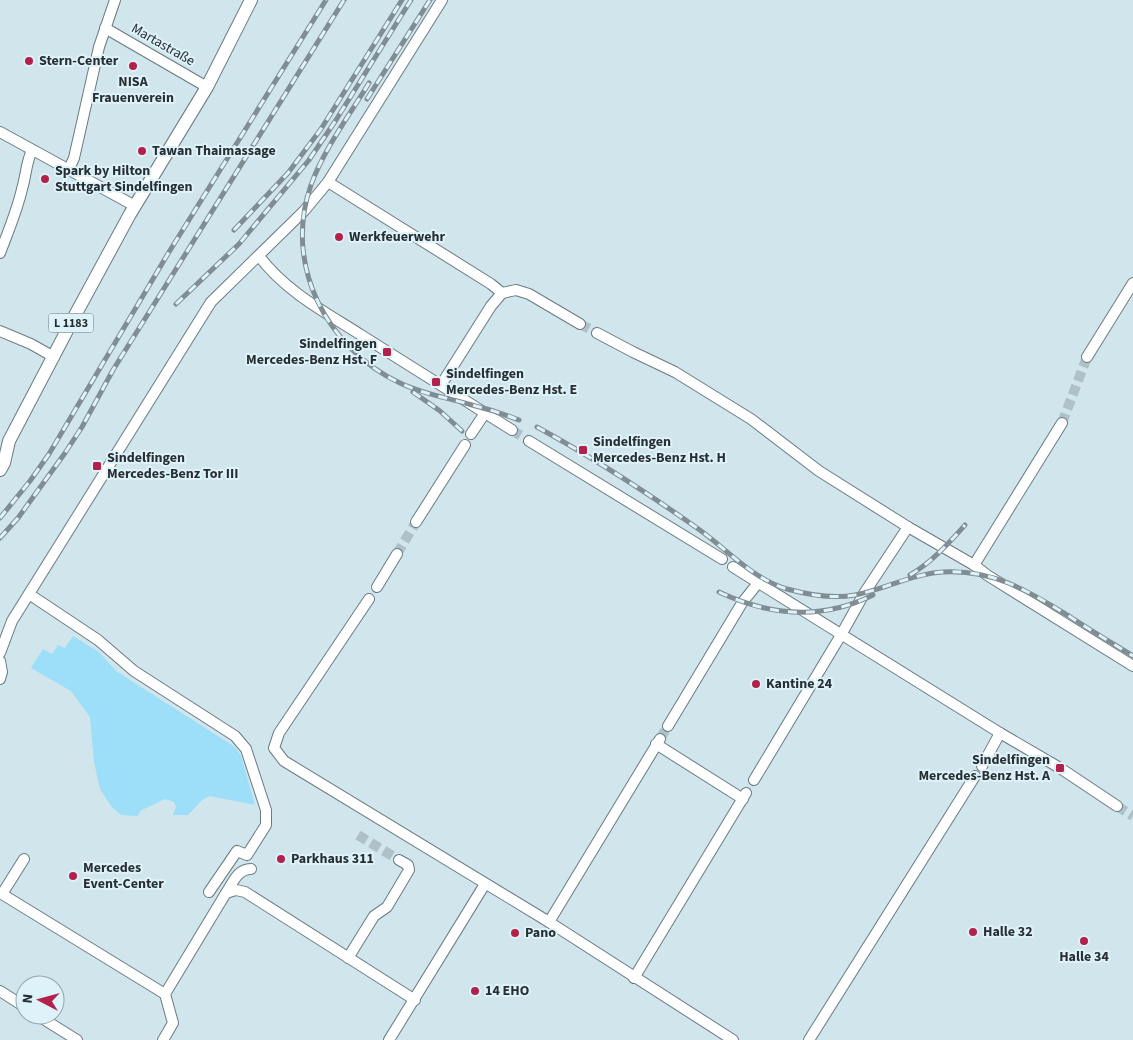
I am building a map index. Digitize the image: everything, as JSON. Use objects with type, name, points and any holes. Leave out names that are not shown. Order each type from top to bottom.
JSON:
[{"type":"main road","name":"L 1183","points":[[0,470],[4,463],[5,445],[135,206],[207,87],[251,0]]},
{"type":"street","points":[[68,171],[74,158],[105,28],[115,0]]},
{"type":"street","points":[[0,635],[10,624],[211,302],[304,211],[328,182],[442,0]]},
{"type":"street","name":"Martastraße","points":[[105,28],[207,87]]},
{"type":"street","points":[[0,132],[68,171],[135,206]]},
{"type":"street","points":[[0,254],[13,220],[27,161],[32,150]]},
{"type":"street","points":[[328,182],[491,284],[502,293]]},
{"type":"street","points":[[259,256],[285,285],[321,310],[512,430]]},
{"type":"street","points":[[1087,357],[1133,283]]},
{"type":"street","points":[[441,385],[491,306],[502,293],[516,290],[529,294],[580,324]]},
{"type":"street","points":[[0,331],[31,344],[54,357]]},
{"type":"street","points":[[597,332],[675,372],[751,419],[819,471],[908,527],[974,565],[1133,666]]},
{"type":"street","points":[[471,434],[485,413]]},
{"type":"street","points":[[974,565],[1062,422]]},
{"type":"street","points":[[529,441],[722,559]]},
{"type":"street","points":[[416,522],[465,445]]},
{"type":"street","points":[[754,780],[865,592],[908,527]]},
{"type":"street","points":[[376,587],[398,554]]},
{"type":"street","points":[[733,567],[1000,733],[1060,768],[1117,806]]},
{"type":"street","points":[[668,726],[742,603],[758,583]]},
{"type":"street","points":[[29,594],[98,640],[134,672],[235,736],[246,749],[266,810],[266,825],[248,855],[237,851],[209,892]]},
{"type":"street","points":[[369,599],[279,733],[274,748],[284,761],[549,922],[733,1040]]},
{"type":"street","points":[[0,653],[10,624]]},
{"type":"street","points":[[0,661],[2,672],[0,679]]},
{"type":"street","points":[[982,766],[1000,733]]},
{"type":"street","points":[[549,922],[658,741],[744,796],[634,978]]},
{"type":"street","points":[[809,1040],[975,776]]},
{"type":"street","points":[[24,859],[1,896],[165,994],[173,1023],[163,1040]]},
{"type":"street","points":[[348,958],[374,916],[387,907],[409,870],[408,865],[399,860]]},
{"type":"street","points":[[165,994],[240,872],[245,869],[251,869]]},
{"type":"street","points":[[390,1040],[485,884]]},
{"type":"street","points":[[226,893],[236,890],[245,892],[415,1000]]},
{"type":"street","points":[[0,991],[15,1001]]},
{"type":"street","points":[[53,1025],[76,1040]]},
{"type":"shaded area","points":[[73,636],[99,652],[116,671],[235,747],[241,756],[255,805],[210,796],[202,800],[188,815],[173,815],[176,807],[174,802],[165,799],[140,811],[138,816],[121,815],[111,806],[100,789],[94,762],[90,717],[71,691],[31,668],[43,649],[52,654],[58,645],[65,648]]},
{"type":"tunnel","points":[[580,324],[597,333]]},
{"type":"tunnel","points":[[1062,423],[1087,357]]},
{"type":"tunnel","points":[[512,430],[529,441]]},
{"type":"tunnel","points":[[397,554],[416,522]]},
{"type":"tunnel","points":[[660,739],[668,726]]},
{"type":"tunnel","points":[[1117,806],[1133,816]]},
{"type":"tunnel","points":[[358,835],[399,860]]},
{"type":"railway","points":[[0,518],[49,454],[169,252],[326,0]]},
{"type":"railway","points":[[0,538],[18,518],[82,427],[113,370],[344,0]]},
{"type":"railway","points":[[234,230],[288,173],[321,129],[402,0]]},
{"type":"railway","points":[[176,304],[239,244],[309,160],[411,0]]},
{"type":"railway","points":[[367,99],[430,0]]},
{"type":"railway","points":[[369,83],[337,133],[311,185],[304,215],[303,244],[307,273],[317,300],[332,326],[351,348],[374,368],[400,383],[418,390],[519,420]]},
{"type":"railway","points":[[413,392],[440,411],[462,431]]},
{"type":"railway","points":[[537,427],[578,450],[638,488],[697,528],[762,578],[787,589],[821,596],[838,597],[855,595],[932,573],[961,572],[978,574],[1024,590],[1133,656]]},
{"type":"railway","points":[[910,575],[933,558],[965,525]]},
{"type":"railway","points":[[719,592],[757,606],[796,612],[834,609],[873,595]]},
{"type":"place","name":"Stern-Center","points":[[29,61]]},
{"type":"place","name":"NISA Frauenverein","points":[[133,66]]},
{"type":"place","name":"Tawan Thaimassage","points":[[142,151]]},
{"type":"place","name":"Spark by Hilton Stuttgart Sindelfingen","points":[[45,179]]},
{"type":"place","name":"Werkfeuerwehr","points":[[339,237]]},
{"type":"place","name":"Sindelfingen Mercedes-Benz Hst. F","points":[[387,352]]},
{"type":"place","name":"Sindelfingen Mercedes-Benz Hst. E","points":[[436,382]]},
{"type":"place","name":"Sindelfingen Mercedes-Benz Hst. H","points":[[583,450]]},
{"type":"place","name":"Sindelfingen Mercedes-Benz Tor III","points":[[97,466]]},
{"type":"place","name":"Kantine 24","points":[[756,684]]},
{"type":"place","name":"Sindelfingen Mercedes-Benz Hst. A","points":[[1060,768]]},
{"type":"place","name":"Parkhaus 311","points":[[281,859]]},
{"type":"place","name":"Mercedes Event-Center","points":[[73,876]]},
{"type":"place","name":"Halle 32","points":[[973,932]]},
{"type":"place","name":"Pano","points":[[515,933]]},
{"type":"place","name":"Halle 34","points":[[1084,941]]},
{"type":"place","name":"14 EHO","points":[[475,991]]}]
